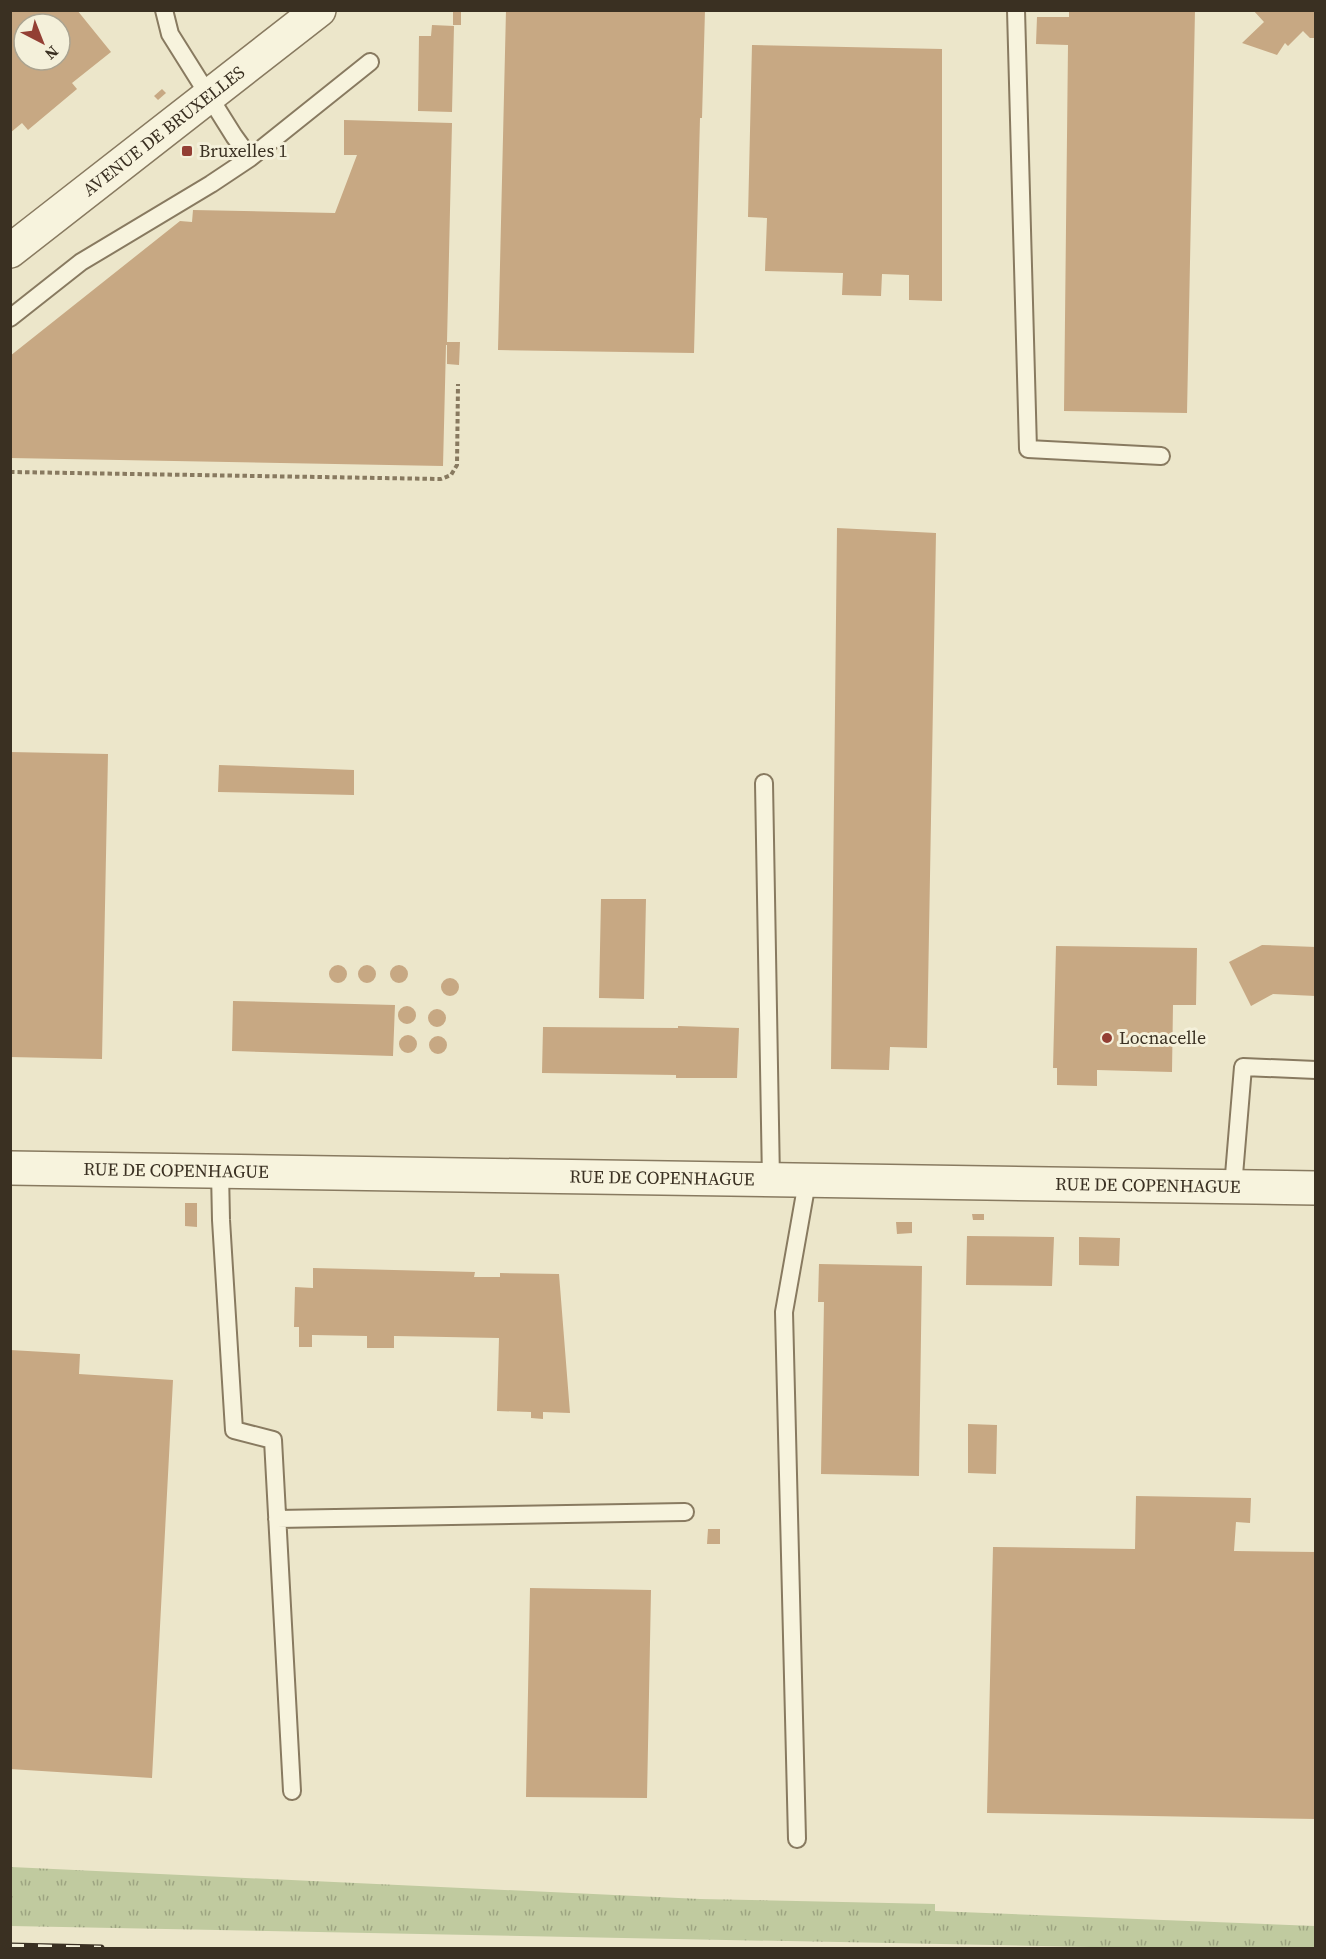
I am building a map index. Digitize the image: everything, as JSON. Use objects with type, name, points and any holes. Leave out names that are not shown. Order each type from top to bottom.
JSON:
[{"type":"street","name":"AVENUE DE BRUXELLES","points":[[10,251],[319,10]]},
{"type":"street","name":"RUE DE COPENHAGUE","points":[[10,1168],[1316,1188]]},
{"type":"lane","points":[[164,10],[170,34],[250,158]]},
{"type":"lane","points":[[1016,10],[1028,449],[1161,456]]},
{"type":"lane","points":[[10,318],[81,262],[250,158],[370,62]]},
{"type":"lane","points":[[765,783],[771,1180]]},
{"type":"lane","points":[[1233,1187],[1243,1068],[1316,1070]]},
{"type":"lane","points":[[220,1172],[234,1430],[273,1440],[292,1791]]},
{"type":"lane","points":[[797,1839],[784,1312],[807,1182]]},
{"type":"lane","points":[[277,1520],[685,1512]]},
{"type":"path","points":[[10,472],[441,479],[451,475],[457,465],[458,384]]},
{"type":"green space","points":[[11,1867],[700,1899],[935,1904],[935,1911],[1315,1926],[1315,1948],[1141,1948],[11,1926]]},
{"type":"building","points":[[10,10],[77,10],[111,52],[72,83],[77,89],[28,130],[22,123],[10,133]]},
{"type":"building","points":[[453,10],[461,10],[461,25],[453,25]]},
{"type":"building","points":[[506,10],[705,10],[694,353],[498,350]]},
{"type":"building","points":[[1069,10],[1195,10],[1187,413],[1064,411],[1068,45],[1036,44],[1037,17],[1069,17]]},
{"type":"building","points":[[1253,10],[1316,10],[1316,38],[1310,38],[1303,31],[1288,46],[1285,43],[1277,55],[1242,43],[1264,22]]},
{"type":"building","points":[[432,25],[454,26],[452,112],[418,111],[419,36],[431,36]]},
{"type":"building","points":[[752,45],[942,49],[942,301],[909,300],[909,275],[882,274],[881,296],[842,295],[843,273],[765,271],[767,218],[748,217]]},
{"type":"building","points":[[162,89],[166,93],[158,100],[154,96]]},
{"type":"building","points":[[344,120],[452,123],[447,342],[460,342],[459,365],[447,364],[446,345],[443,466],[10,458],[10,356],[180,221],[192,222],[193,210],[335,213],[357,155],[344,155]]},
{"type":"building","points":[[837,528],[936,533],[927,1048],[890,1047],[889,1070],[831,1069]]},
{"type":"building","points":[[10,752],[108,754],[102,1059],[10,1057]]},
{"type":"building","points":[[219,765],[354,770],[354,795],[218,792]]},
{"type":"building","points":[[601,899],[646,899],[644,999],[599,998]]},
{"type":"building","points":[[1262,945],[1316,947],[1316,996],[1273,994],[1251,1006],[1229,962]]},
{"type":"building","points":[[1056,946],[1197,948],[1196,1005],[1173,1005],[1172,1072],[1097,1070],[1097,1086],[1057,1085],[1057,1068],[1053,1068]]},
{"type":"building","points":[[338,965],[344,968],[347,974],[344,980],[338,983],[332,980],[329,974],[332,968]]},
{"type":"building","points":[[367,965],[373,968],[376,974],[373,980],[367,983],[361,980],[358,974],[361,968]]},
{"type":"building","points":[[399,965],[405,968],[408,974],[405,980],[399,983],[393,980],[390,974],[393,968]]},
{"type":"building","points":[[450,978],[456,981],[459,987],[456,993],[450,996],[444,993],[441,987],[444,981]]},
{"type":"building","points":[[233,1001],[395,1005],[393,1056],[232,1051]]},
{"type":"building","points":[[407,1006],[413,1009],[416,1015],[413,1021],[407,1024],[401,1021],[398,1015],[401,1009]]},
{"type":"building","points":[[437,1009],[443,1012],[446,1018],[443,1024],[437,1027],[431,1024],[428,1018],[431,1012]]},
{"type":"building","points":[[678,1026],[739,1028],[737,1078],[542,1073],[543,1027],[678,1028]]},
{"type":"building","points":[[408,1035],[414,1038],[417,1044],[414,1050],[408,1053],[402,1050],[399,1044],[402,1038]]},
{"type":"building","points":[[438,1036],[444,1039],[447,1045],[444,1051],[438,1054],[432,1051],[429,1045],[432,1039]]},
{"type":"building","points":[[185,1203],[197,1203],[197,1227],[185,1226]]},
{"type":"building","points":[[972,1214],[984,1214],[984,1220],[973,1220]]},
{"type":"building","points":[[896,1222],[912,1222],[912,1233],[897,1234]]},
{"type":"building","points":[[967,1236],[1054,1237],[1052,1286],[966,1285]]},
{"type":"building","points":[[1079,1237],[1120,1238],[1119,1266],[1079,1265]]},
{"type":"building","points":[[819,1264],[922,1266],[919,1476],[821,1474],[824,1302],[818,1302]]},
{"type":"building","points":[[313,1268],[475,1272],[474,1277],[500,1277],[500,1273],[559,1274],[570,1413],[543,1412],[543,1419],[531,1418],[531,1412],[497,1411],[499,1338],[394,1336],[394,1348],[367,1348],[367,1336],[312,1335],[312,1347],[299,1347],[299,1327],[294,1327],[295,1287],[313,1288]]},
{"type":"building","points":[[10,1350],[80,1354],[79,1374],[173,1380],[152,1778],[10,1769]]},
{"type":"building","points":[[968,1424],[997,1425],[996,1474],[968,1473]]},
{"type":"building","points":[[1136,1496],[1251,1498],[1250,1523],[1236,1522],[1234,1551],[1316,1552],[1316,1819],[987,1813],[993,1547],[1135,1549]]},
{"type":"building","points":[[708,1529],[720,1529],[720,1544],[707,1544]]},
{"type":"building","points":[[530,1588],[651,1590],[647,1798],[526,1797]]},
{"type":"railway","points":[[10,1946],[101,1948]]},
{"type":"place","name":"Bruxelles 1","points":[[187,151]]},
{"type":"place","name":"Locnacelle","points":[[1107,1038]]}]
